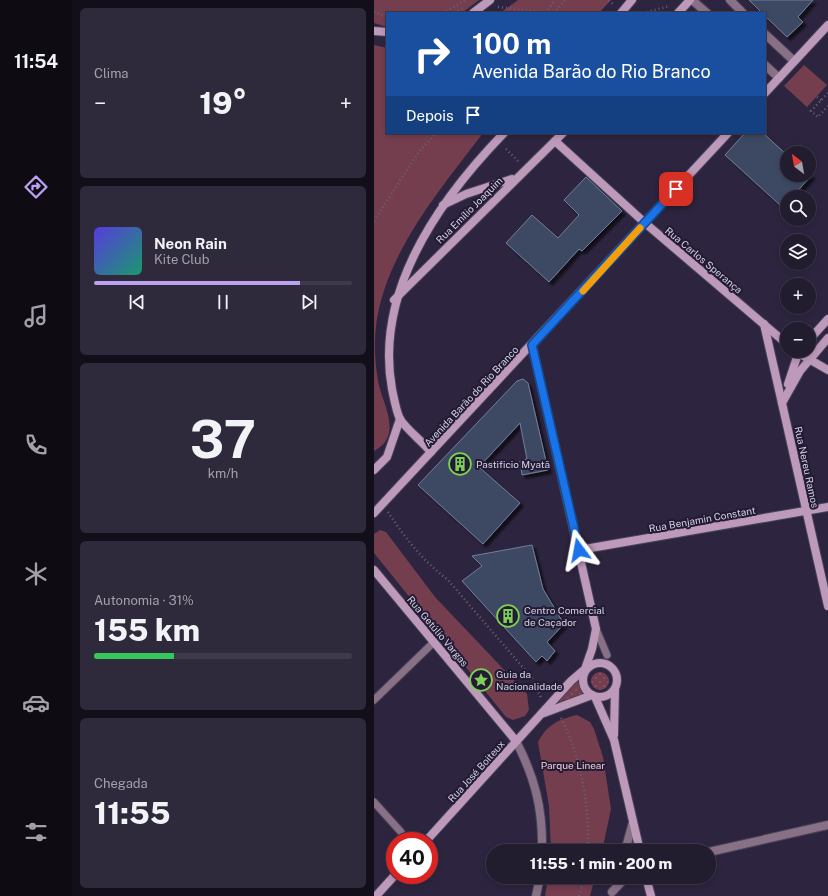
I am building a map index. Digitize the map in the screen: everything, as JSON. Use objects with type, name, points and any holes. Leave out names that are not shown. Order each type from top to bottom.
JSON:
[{"type":"main road","points":[[474,12],[490,0]]},
{"type":"main road","points":[[622,12],[632,0]]},
{"type":"main road","points":[[679,12],[691,0]]},
{"type":"main road","points":[[766,92],[828,25]]},
{"type":"main road","points":[[374,27],[386,32]]},
{"type":"main road","points":[[374,31],[386,32]]},
{"type":"main road","points":[[431,452],[400,419],[386,362],[385,328],[391,302],[404,268],[422,233],[439,206],[503,134]]},
{"type":"main road","name":"Rua Emílio Joaquim","points":[[391,302],[561,134]]},
{"type":"main road","name":"Avenida Barão do Rio Branco","points":[[374,513],[727,134]]},
{"type":"main road","name":"Rua Carlos Sperança","points":[[555,141],[645,223],[780,338]]},
{"type":"main road","points":[[439,206],[466,194],[515,178]]},
{"type":"main road","points":[[816,332],[828,319]]},
{"type":"main road","points":[[764,324],[782,403]]},
{"type":"main road","points":[[782,403],[794,380],[808,360],[828,338]]},
{"type":"main road","points":[[532,345],[596,629],[592,649],[585,669],[583,684],[588,692],[593,696],[614,740],[638,844]]},
{"type":"main road","name":"Rua Nereu Ramos","points":[[795,358],[782,403],[828,606]]},
{"type":"main road","points":[[805,358],[828,370]]},
{"type":"main road","points":[[374,470],[387,457],[400,419]]},
{"type":"main road","name":"Rua Benjamin Constant","points":[[579,550],[828,507]]},
{"type":"main road","name":"Rua Getúlio Vargas","points":[[374,570],[516,742]]},
{"type":"main road","points":[[585,669],[601,662],[612,667],[617,677],[615,689],[614,740]]},
{"type":"main road","name":"Rua José Boiteux","points":[[434,832],[541,714],[550,707],[571,681],[585,669]]},
{"type":"main road","points":[[593,696],[607,696],[615,689]]},
{"type":"main road","name":"Rua José Boiteux","points":[[550,707],[593,696]]},
{"type":"main road","points":[[376,896],[387,884]]},
{"type":"main road","points":[[648,884],[651,896]]},
{"type":"street","points":[[691,0],[706,12]]},
{"type":"street","points":[[730,0],[742,12]]},
{"type":"street","points":[[766,35],[794,62]]},
{"type":"street","points":[[766,66],[779,78]]},
{"type":"street","points":[[516,742],[530,767],[539,800],[543,830],[542,844]]},
{"type":"street","points":[[627,844],[633,822]]},
{"type":"street","points":[[716,850],[828,825]]},
{"type":"street","points":[[536,896],[539,884]]},
{"type":"street","points":[[611,894],[615,884]]},
{"type":"street","points":[[611,894],[620,884]]},
{"type":"lane","points":[[596,629],[607,655]]},
{"type":"lane","points":[[374,700],[434,642]]},
{"type":"lane","points":[[374,802],[400,832]]},
{"type":"path","points":[[445,12],[466,0]]},
{"type":"path","points":[[547,12],[555,0]]},
{"type":"path","points":[[555,12],[565,0]]},
{"type":"path","points":[[609,0],[614,5]]},
{"type":"path","points":[[647,12],[676,4]]},
{"type":"path","points":[[499,8],[537,12]]},
{"type":"path","points":[[374,12],[386,17]]},
{"type":"path","points":[[828,93],[812,111],[818,117],[828,106]]},
{"type":"path","points":[[817,96],[821,100]]},
{"type":"path","points":[[374,221],[418,153],[435,134]]},
{"type":"path","points":[[506,149],[526,168]]},
{"type":"path","points":[[383,504],[411,545],[432,568],[448,580],[532,678],[543,703],[559,713],[567,730],[583,777],[586,794],[588,844]]},
{"type":"path","points":[[579,896],[583,884]]},
{"type":"green space","points":[[374,0],[479,0],[463,12],[386,12],[386,27],[374,23]]},
{"type":"green space","points":[[518,0],[611,0],[600,12],[501,12]]},
{"type":"green space","points":[[374,45],[386,48],[386,134],[482,134],[449,177],[402,248],[390,273],[381,299],[376,326],[376,360],[378,381],[389,419],[390,428],[388,437],[383,445],[374,451]]},
{"type":"green space","points":[[804,65],[827,85],[807,107],[784,86]]},
{"type":"green space","points":[[380,530],[386,532],[435,597],[527,694],[529,710],[525,716],[513,720],[506,717],[374,553],[374,534]]},
{"type":"green space","points":[[600,672],[606,675],[609,681],[606,687],[600,690],[594,687],[591,681],[594,675]]},
{"type":"green space","points":[[580,678],[584,696],[559,703],[556,701]]},
{"type":"green space","name":"Parque Linear","points":[[577,715],[590,722],[594,729],[603,757],[611,809],[604,844],[551,844],[549,806],[538,742],[549,727],[564,719]]},
{"type":"green space","points":[[547,884],[593,884],[590,896],[545,896]]},
{"type":"building","points":[[749,0],[813,0],[798,17],[803,22],[787,37],[766,17],[766,12],[761,12]]},
{"type":"building","points":[[744,134],[764,134],[780,149],[780,182],[806,182],[798,190],[780,190],[780,205],[725,155]]},
{"type":"building","points":[[586,177],[622,211],[582,251],[579,249],[549,282],[506,243],[532,215],[558,238],[579,215],[564,200]]},
{"type":"building","name":"Pastificio Myatã","points":[[523,379],[528,383],[548,470],[522,475],[520,461],[527,459],[520,423],[479,467],[520,503],[483,544],[418,485],[517,381]]},
{"type":"building","points":[[532,545],[543,589],[564,624],[547,642],[555,651],[547,661],[542,656],[536,662],[462,581],[482,566],[472,556]]},
{"type":"slow traffic","points":[[583,291],[640,228]]},
{"type":"place","name":"Pastificio Myatã","points":[[460,464]]},
{"type":"place","name":"Centro Comercial de Caçador","points":[[508,616]]},
{"type":"place","name":"Guia da Nacionalidade","points":[[481,680]]},
{"type":"route","points":[[579,550],[532,345],[676,189]]}]
